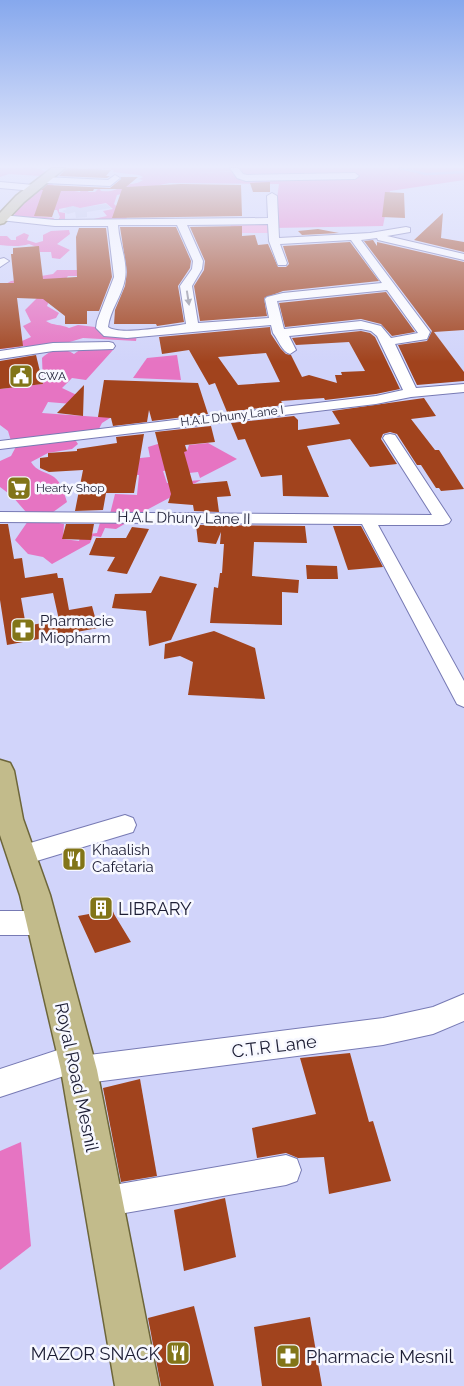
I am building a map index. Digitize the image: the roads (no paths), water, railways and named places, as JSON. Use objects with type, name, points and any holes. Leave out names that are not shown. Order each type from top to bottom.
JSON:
[{"type":"main road","name":"Royal Road Mesnil","points":[[0,771],[9,819],[20,856],[35,895],[78,1064],[102,1202],[138,1386]]},
{"type":"street","points":[[113,233],[120,276],[115,296],[102,320],[102,328],[108,332],[120,334],[192,327],[372,326],[378,330],[387,342],[411,393]]},
{"type":"street","points":[[186,233],[198,261],[197,269],[186,286],[192,327]]},
{"type":"street","points":[[274,233],[274,241],[282,263]]},
{"type":"street","points":[[274,241],[370,236],[390,233]]},
{"type":"street","points":[[353,236],[424,332],[423,336],[414,339],[387,342]]},
{"type":"street","points":[[370,236],[464,257]]},
{"type":"street","points":[[290,350],[279,327],[271,299],[275,297],[391,286]]},
{"type":"street","points":[[0,354],[53,347],[109,346]]},
{"type":"street","name":"H.A.L Dhuny Lane I","points":[[0,445],[464,388]]},
{"type":"street","name":"H.A.L Dhuny Lane II","points":[[0,517],[368,521],[442,520],[390,438]]},
{"type":"street","points":[[368,521],[464,699]]},
{"type":"street","points":[[20,856],[125,825]]},
{"type":"street","points":[[0,923],[42,923]]},
{"type":"street","name":"C.T.R Lane","points":[[0,1083],[78,1064],[274,1047],[398,1029],[446,1018],[464,1007]]},
{"type":"street","points":[[102,1202],[286,1170]]},
{"type":"place","name":"CWA","points":[[21,376]]},
{"type":"place","name":"Hearty Shop","points":[[19,488]]},
{"type":"place","name":"Pharmacie Miopharm","points":[[23,630]]},
{"type":"place","name":"Khaalish Cafetaria","points":[[74,859]]},
{"type":"place","name":"LIBRARY","points":[[101,908]]},
{"type":"place","name":"MAZOR SNACK","points":[[178,1353]]},
{"type":"place","name":"Pharmacie Mesnil","points":[[288,1356]]}]
